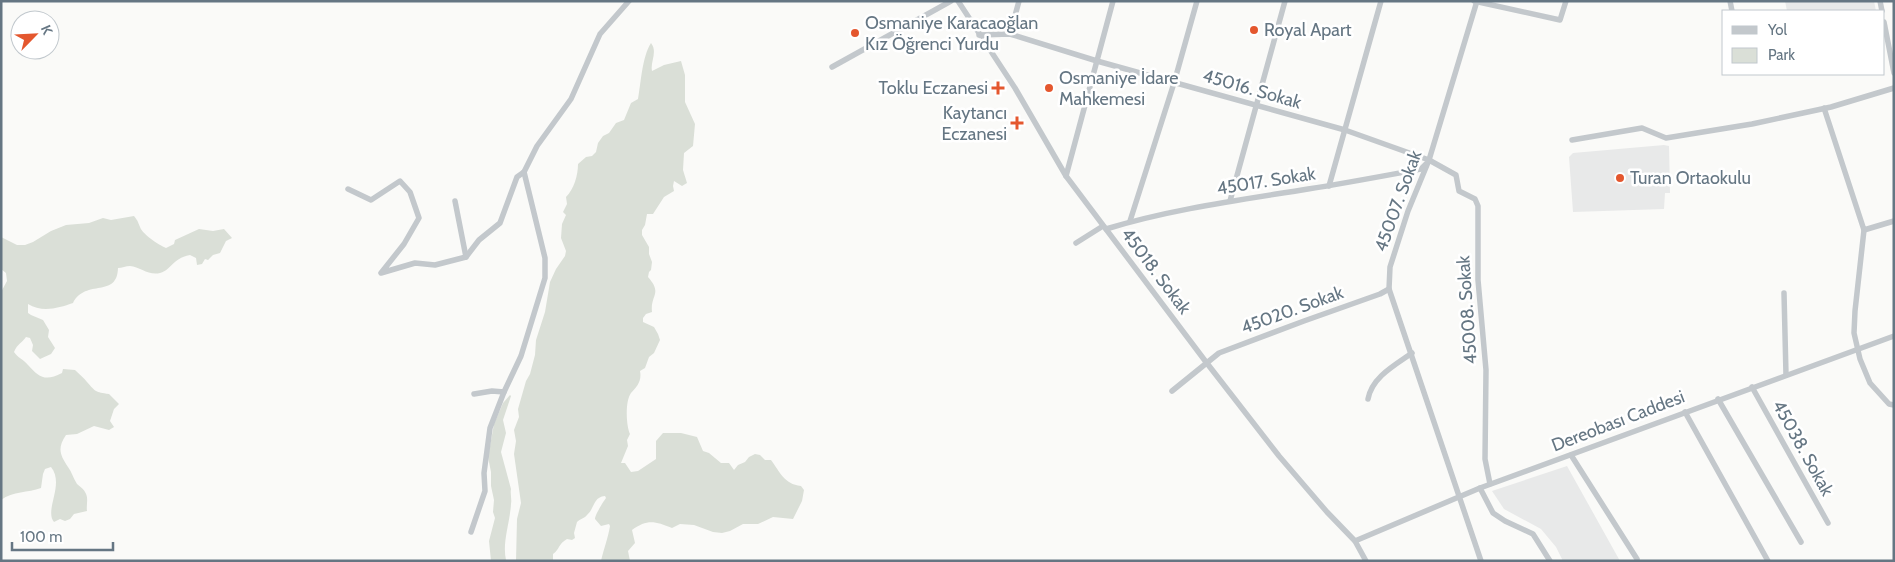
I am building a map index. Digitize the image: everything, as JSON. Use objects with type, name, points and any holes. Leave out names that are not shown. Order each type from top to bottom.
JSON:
[{"type":"street","points":[[348,189],[371,200],[400,181],[410,192],[419,218],[404,244],[381,273],[415,263],[435,265],[466,257],[479,240],[500,223],[517,177],[524,172],[537,146],[571,99],[600,34],[629,1]]},
{"type":"street","points":[[832,66],[951,1]]},
{"type":"street","name":"45018. Sokak","points":[[958,1],[1015,88],[1066,176],[1206,362],[1291,470],[1355,541],[1366,561]]},
{"type":"street","points":[[1010,34],[1019,1]]},
{"type":"street","points":[[1066,176],[1113,1]]},
{"type":"street","points":[[1130,221],[1174,83],[1197,1]]},
{"type":"street","points":[[1230,201],[1284,1]]},
{"type":"street","points":[[1329,186],[1381,1]]},
{"type":"street","points":[[1476,2],[1560,20],[1566,1]]},
{"type":"street","name":"45007. Sokak","points":[[1476,2],[1429,160],[1408,211],[1390,267],[1390,289],[1481,561]]},
{"type":"street","points":[[1885,27],[1894,73]]},
{"type":"street","name":"45016. Sokak","points":[[979,35],[1010,34],[1097,61],[1345,130],[1429,160]]},
{"type":"street","points":[[1572,140],[1642,128],[1666,138],[1752,124],[1824,108],[1894,88]]},
{"type":"street","points":[[1824,108],[1864,230],[1854,325],[1860,359],[1870,383],[1889,404],[1894,405]]},
{"type":"street","name":"45017. Sokak","points":[[1076,243],[1104,227],[1230,201],[1329,186],[1421,169],[1429,160]]},
{"type":"street","name":"45008. Sokak","points":[[1429,160],[1456,175],[1458,191],[1475,199],[1478,206],[1478,280],[1486,370],[1485,459],[1490,484]]},
{"type":"street","points":[[470,532],[485,491],[485,466],[490,428],[504,392],[522,356],[545,278],[545,258],[524,172]]},
{"type":"street","points":[[455,201],[466,257]]},
{"type":"street","points":[[1864,230],[1894,221]]},
{"type":"street","name":"45020. Sokak","points":[[1172,391],[1219,353],[1390,289]]},
{"type":"street","points":[[1784,292],[1786,375]]},
{"type":"street","name":"Dereobası Caddesi","points":[[1355,541],[1490,484],[1894,336]]},
{"type":"street","points":[[1368,398],[1370,388],[1379,377],[1412,353]]},
{"type":"street","name":"45038. Sokak","points":[[1752,387],[1828,523]]},
{"type":"street","points":[[474,394],[492,391],[504,392]]},
{"type":"street","points":[[1718,399],[1801,542]]},
{"type":"street","points":[[1685,412],[1768,561]]},
{"type":"street","points":[[1570,455],[1637,559]]},
{"type":"street","points":[[1480,488],[1493,513],[1504,521],[1533,534],[1550,561]]},
{"type":"shaded area","points":[[1785,1],[1874,1],[1876,10],[1787,10]]},
{"type":"shaded area","name":"Turan Ortaokulu","points":[[1669,146],[1670,193],[1665,193],[1664,209],[1573,212],[1569,157],[1573,153]]},
{"type":"shaded area","points":[[1567,466],[1620,561],[1563,561],[1556,547],[1541,529],[1504,509],[1492,491]]},
{"type":"green space","points":[[651,43],[654,50],[652,71],[664,65],[681,61],[685,75],[685,102],[695,124],[693,146],[684,153],[683,170],[687,183],[682,186],[674,181],[674,191],[664,197],[653,214],[647,214],[642,230],[642,235],[649,247],[652,262],[648,277],[655,287],[652,312],[646,314],[643,322],[654,327],[660,340],[654,353],[649,357],[645,368],[640,371],[639,384],[629,397],[627,413],[630,434],[627,440],[628,446],[621,463],[625,463],[631,472],[638,471],[656,459],[656,441],[663,433],[681,433],[697,437],[703,451],[709,453],[721,463],[729,463],[734,470],[738,465],[755,454],[760,455],[765,460],[771,460],[786,480],[801,486],[804,490],[802,501],[793,519],[773,517],[758,524],[743,524],[722,533],[713,532],[694,525],[680,524],[672,528],[651,522],[642,524],[632,530],[635,543],[628,551],[630,561],[601,561],[610,526],[609,524],[601,526],[595,519],[606,498],[605,496],[598,498],[590,512],[577,522],[574,533],[575,538],[572,540],[567,539],[562,543],[553,554],[553,561],[516,561],[517,519],[521,503],[514,454],[516,441],[514,430],[519,417],[518,409],[535,355],[536,340],[545,312],[550,282],[565,256],[566,251],[561,238],[562,224],[566,215],[563,212],[567,204],[566,197],[575,182],[578,164],[596,152],[598,143],[603,136],[609,133],[616,123],[624,120],[631,103],[638,99],[644,63]]},
{"type":"green space","points":[[134,216],[144,233],[166,248],[174,244],[175,240],[199,229],[213,231],[224,229],[232,238],[226,241],[220,253],[213,255],[208,260],[205,259],[202,264],[197,265],[196,258],[190,255],[179,259],[168,269],[156,274],[130,266],[118,268],[112,283],[85,291],[73,303],[45,309],[28,304],[28,313],[43,320],[49,330],[48,337],[55,348],[51,354],[40,359],[32,351],[33,345],[30,338],[26,337],[14,352],[36,373],[43,377],[56,376],[62,373],[63,369],[75,370],[94,390],[109,394],[119,404],[114,409],[110,421],[114,427],[109,430],[94,426],[77,434],[66,435],[63,440],[61,455],[77,484],[86,494],[87,511],[74,514],[65,521],[60,519],[54,522],[51,511],[56,481],[51,467],[45,469],[41,488],[10,495],[1,500],[1,292],[7,281],[6,273],[1,269],[1,237],[17,245],[25,245],[66,225],[89,223],[103,218],[111,220]]},
{"type":"green space","points":[[510,395],[503,420],[506,433],[501,452],[511,489],[505,546],[506,560],[491,561],[489,541],[495,518],[488,457],[494,424],[503,403]]},
{"type":"place","name":"Royal Apart","points":[[1254,30]]},
{"type":"place","name":"Osmaniye Karacaoğlan Kız Öğrenci Yurdu","points":[[855,33]]},
{"type":"place","name":"Toklu Eczanesi","points":[[998,88]]},
{"type":"place","name":"Osmaniye İdare Mahkemesi","points":[[1049,88]]},
{"type":"place","name":"Kaytancı Eczanesi","points":[[1017,123]]},
{"type":"place","name":"Turan Ortaokulu","points":[[1620,178]]}]
